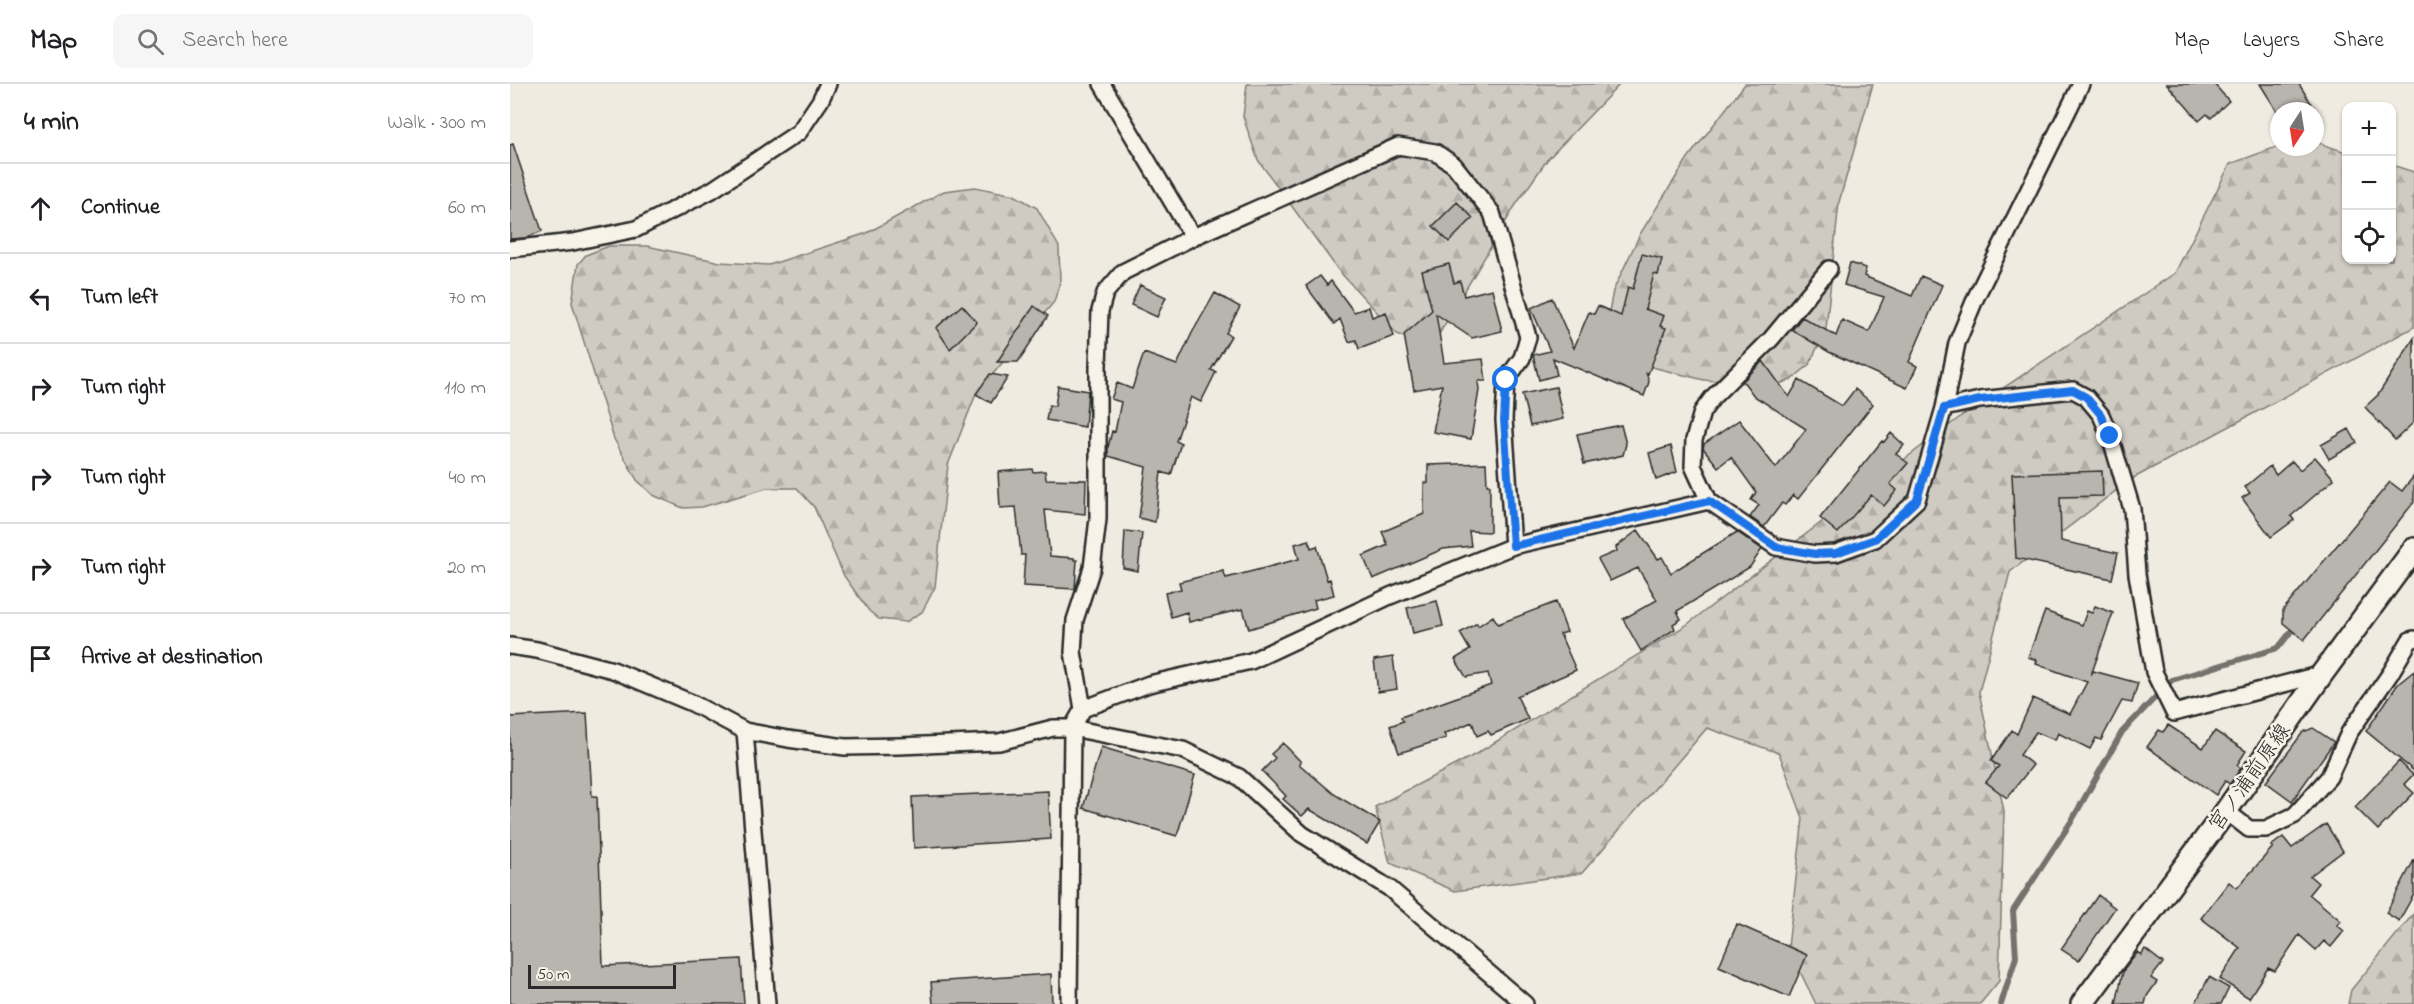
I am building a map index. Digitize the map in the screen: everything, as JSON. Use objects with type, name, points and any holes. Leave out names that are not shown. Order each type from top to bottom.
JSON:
[{"type":"main road","name":"宮ノ浦前原線","points":[[2082,1004],[2226,811],[2322,674],[2414,549]]},
{"type":"street","points":[[510,249],[573,242],[636,229],[712,190],[799,132],[820,101],[828,84]]},
{"type":"street","points":[[1102,84],[1193,237]]},
{"type":"street","points":[[1829,268],[1771,339],[1713,397],[1702,412],[1694,440],[1693,466],[1709,501],[1776,547],[1815,554],[1836,553],[1875,539],[1917,500],[1944,408],[1956,343],[1984,279],[2019,214],[2081,84]]},
{"type":"street","points":[[1083,710],[1073,652],[1075,620],[1092,568],[1098,519],[1098,366],[1100,311],[1105,293],[1123,272],[1193,237],[1398,146],[1436,152],[1454,165],[1492,213],[1528,337],[1522,358],[1506,380],[1504,420],[1513,546]]},
{"type":"street","points":[[1944,408],[1980,400],[2073,390],[2086,397],[2101,415],[2110,436],[2132,509],[2138,574],[2154,672],[2174,714],[2322,674]]},
{"type":"street","points":[[1069,1004],[1072,728],[1083,710],[1149,684],[1251,661],[1390,596],[1513,546],[1709,501]]},
{"type":"street","points":[[2226,811],[2249,829],[2266,829],[2295,815],[2329,777],[2349,734],[2410,640],[2414,639]]},
{"type":"street","points":[[510,646],[537,650],[613,670],[692,703],[745,731],[845,747],[999,742],[1053,728],[1072,728],[1183,750],[1239,777],[1302,834],[1389,888],[1525,1004]]},
{"type":"street","points":[[745,731],[767,1004]]},
{"type":"green space","points":[[1247,84],[1620,84],[1547,160],[1515,206],[1438,336],[1421,345],[1397,334],[1339,271],[1258,160],[1243,117]]},
{"type":"green space","points":[[1745,84],[1873,84],[1839,202],[1826,329],[1809,365],[1791,380],[1776,385],[1704,380],[1632,362],[1605,332],[1613,291],[1640,234],[1688,158]]},
{"type":"green space","points":[[2324,145],[2342,151],[2342,264],[2396,264],[2396,166],[2414,172],[2414,327],[2130,480],[2010,572],[1979,692],[2004,811],[1999,981],[1980,1004],[1816,1004],[1788,947],[1803,818],[1779,753],[1707,728],[1582,873],[1455,891],[1390,863],[1375,807],[1476,754],[1685,626],[1960,417],[2175,273],[2230,164],[2270,149],[2270,156],[2324,156]]},
{"type":"green space","points":[[975,187],[1014,195],[1037,208],[1059,247],[1060,282],[1054,302],[976,394],[948,465],[935,587],[922,612],[906,622],[879,619],[869,611],[844,576],[814,507],[797,488],[767,488],[702,507],[683,508],[653,495],[637,480],[614,439],[572,303],[578,264],[586,255],[609,246],[647,246],[720,262],[769,265],[867,233],[944,191]]},
{"type":"green space","points":[[2414,913],[2414,1004],[2348,1004],[2351,990]]},
{"type":"building","points":[[2167,84],[2214,84],[2229,101],[2211,118],[2207,114],[2199,121]]},
{"type":"building","points":[[2260,84],[2299,84],[2310,102],[2271,102]]},
{"type":"building","points":[[513,144],[542,231],[525,238],[510,239],[510,145]]},
{"type":"building","points":[[1457,202],[1473,218],[1449,242],[1433,226]]},
{"type":"building","points":[[1642,254],[1662,259],[1658,275],[1654,274],[1645,309],[1664,316],[1660,326],[1666,328],[1648,374],[1646,372],[1649,382],[1644,396],[1553,358],[1557,375],[1539,380],[1533,355],[1550,351],[1531,308],[1552,298],[1574,348],[1589,312],[1594,314],[1598,306],[1621,316],[1628,287],[1633,289]]},
{"type":"building","points":[[1850,263],[1866,268],[1864,276],[1912,296],[1921,276],[1942,285],[1909,362],[1917,366],[1907,388],[1829,352],[1792,330],[1802,317],[1836,336],[1842,320],[1869,332],[1884,297],[1844,285]]},
{"type":"building","points":[[1449,264],[1454,283],[1460,281],[1464,296],[1492,289],[1502,331],[1472,338],[1436,314],[1444,363],[1483,359],[1486,381],[1478,381],[1479,390],[1471,439],[1433,432],[1442,385],[1414,390],[1404,335],[1432,310],[1422,271]]},
{"type":"building","points":[[1320,276],[1327,285],[1331,281],[1354,312],[1369,307],[1372,317],[1386,312],[1394,336],[1359,349],[1356,340],[1349,342],[1340,319],[1334,324],[1306,286]]},
{"type":"building","points":[[1140,285],[1166,297],[1157,317],[1131,305]]},
{"type":"building","points":[[1215,293],[1240,307],[1226,333],[1231,336],[1211,370],[1216,372],[1201,402],[1191,397],[1176,441],[1181,443],[1171,475],[1161,472],[1155,522],[1139,518],[1146,467],[1108,456],[1108,447],[1112,431],[1115,432],[1121,402],[1111,399],[1117,383],[1132,389],[1144,353],[1177,365]]},
{"type":"building","points":[[962,305],[977,322],[950,349],[936,328]]},
{"type":"building","points":[[1034,306],[1048,316],[1018,362],[997,362]]},
{"type":"building","points":[[2414,338],[2414,422],[2395,440],[2365,407],[2378,395]]},
{"type":"building","points":[[1763,361],[1789,397],[1799,380],[1842,406],[1855,389],[1873,404],[1798,499],[1793,495],[1785,505],[1782,503],[1764,527],[1750,517],[1759,505],[1751,500],[1756,492],[1731,457],[1718,467],[1703,448],[1704,444],[1739,420],[1776,468],[1806,429],[1754,396],[1743,381]]},
{"type":"building","points":[[990,374],[1008,377],[991,403],[976,394]]},
{"type":"building","points":[[1058,386],[1088,391],[1085,427],[1046,420],[1049,405],[1055,406]]},
{"type":"building","points":[[1556,387],[1563,419],[1530,426],[1522,394]]},
{"type":"building","points":[[1621,425],[1626,444],[1623,455],[1584,464],[1577,434]]},
{"type":"building","points":[[2349,429],[2357,443],[2329,459],[2321,445]]},
{"type":"building","points":[[1891,433],[1904,445],[1896,454],[1908,463],[1890,484],[1897,490],[1884,506],[1871,495],[1838,533],[1820,518]]},
{"type":"building","points":[[1671,446],[1677,472],[1656,480],[1649,453]]},
{"type":"building","points":[[2315,457],[2334,479],[2291,516],[2294,520],[2271,537],[2242,498],[2250,493],[2245,487],[2270,466],[2276,475],[2292,461],[2300,470]]},
{"type":"building","points":[[1486,463],[1487,485],[1490,485],[1490,532],[1469,531],[1471,546],[1443,549],[1373,579],[1363,556],[1388,545],[1382,532],[1424,514],[1424,483],[1428,483],[1428,465]]},
{"type":"building","points":[[1032,469],[1033,472],[1045,471],[1046,479],[1086,480],[1085,514],[1045,510],[1050,556],[1077,560],[1075,589],[1023,586],[1025,555],[1021,555],[1016,507],[1000,508],[998,472]]},
{"type":"building","points":[[2102,471],[2103,496],[2060,497],[2061,541],[2118,553],[2112,579],[2016,558],[2012,474]]},
{"type":"building","points":[[2414,476],[2414,502],[2304,640],[2283,623],[2283,610],[2390,482],[2402,491]]},
{"type":"building","points":[[1638,530],[1658,559],[1662,557],[1671,573],[1737,532],[1762,549],[1750,567],[1677,611],[1681,619],[1673,624],[1675,629],[1641,651],[1623,619],[1657,600],[1638,568],[1610,581],[1598,559],[1617,551],[1616,547]]},
{"type":"building","points":[[1125,531],[1142,533],[1138,571],[1123,568]]},
{"type":"building","points":[[1309,540],[1311,548],[1317,546],[1334,595],[1314,600],[1316,608],[1249,629],[1243,609],[1189,622],[1187,612],[1171,617],[1165,593],[1181,589],[1179,582],[1223,571],[1226,578],[1299,559],[1295,544]]},
{"type":"building","points":[[1437,601],[1443,626],[1413,633],[1407,608]]},
{"type":"building","points":[[1556,602],[1567,632],[1560,634],[1576,670],[1517,696],[1528,719],[1491,735],[1488,731],[1477,736],[1472,722],[1444,734],[1446,738],[1399,753],[1390,726],[1403,721],[1401,717],[1491,685],[1488,673],[1466,677],[1455,659],[1470,650],[1460,633],[1477,623],[1478,626],[1493,616],[1498,624]]},
{"type":"building","points":[[2095,606],[2113,613],[2091,675],[2093,671],[2138,683],[2132,703],[2122,701],[2101,740],[2096,738],[2090,749],[2058,733],[2055,740],[2036,732],[2020,755],[2033,765],[2007,798],[1986,782],[1999,766],[1991,761],[2012,730],[2017,734],[2033,698],[2070,714],[2087,682],[2036,664],[2037,660],[2028,657],[2045,611],[2082,625],[2087,611],[2092,613]]},
{"type":"building","points":[[1393,657],[1397,689],[1378,692],[1374,660]]},
{"type":"building","points":[[2414,671],[2414,771],[2366,731],[2398,684]]},
{"type":"building","points":[[587,713],[592,796],[597,796],[603,966],[741,959],[744,1004],[510,1004],[510,717]]},
{"type":"building","points":[[2168,725],[2203,748],[2215,731],[2246,751],[2237,765],[2241,768],[2230,784],[2225,781],[2216,795],[2147,747],[2159,730],[2163,732]]},
{"type":"building","points":[[2313,728],[2334,742],[2292,801],[2266,782],[2303,732]]},
{"type":"building","points":[[1283,743],[1301,762],[1299,764],[1334,794],[1380,822],[1367,844],[1309,809],[1302,816],[1283,799],[1286,796],[1262,771],[1275,758],[1271,754]]},
{"type":"building","points":[[1101,747],[1195,775],[1177,836],[1083,808]]},
{"type":"building","points":[[2399,761],[2413,775],[2404,784],[2414,793],[2378,830],[2355,807]]},
{"type":"building","points":[[1048,791],[1051,839],[914,848],[912,797]]},
{"type":"building","points":[[2326,824],[2343,851],[2310,876],[2318,883],[2309,894],[2341,921],[2337,925],[2344,931],[2331,947],[2324,941],[2316,950],[2299,935],[2275,971],[2268,968],[2249,998],[2220,979],[2240,948],[2201,918],[2229,882],[2237,888],[2273,847],[2271,846],[2283,837],[2292,848]]},
{"type":"building","points":[[2414,860],[2414,894],[2399,921],[2386,913]]},
{"type":"building","points":[[2098,895],[2115,908],[2079,961],[2061,949]]},
{"type":"building","points":[[1737,924],[1807,955],[1789,997],[1719,966]]},
{"type":"building","points":[[2145,949],[2163,963],[2151,978],[2157,982],[2147,996],[2145,1004],[2116,1004],[2123,971],[2138,952],[2141,955]]},
{"type":"building","points":[[1051,974],[1052,1004],[933,1004],[931,982]]},
{"type":"building","points":[[2209,977],[2229,988],[2221,1004],[2195,1004]]},
{"type":"waterway","points":[[2001,1004],[2016,957],[2013,911],[2071,822],[2122,732],[2172,680],[2278,648],[2297,624]]},
{"type":"route","points":[[1506,380],[1504,420],[1513,546],[1709,501],[1776,547],[1815,554],[1836,553],[1875,539],[1917,500],[1944,408],[1980,400],[2073,390],[2086,397],[2101,415],[2110,436]]}]
